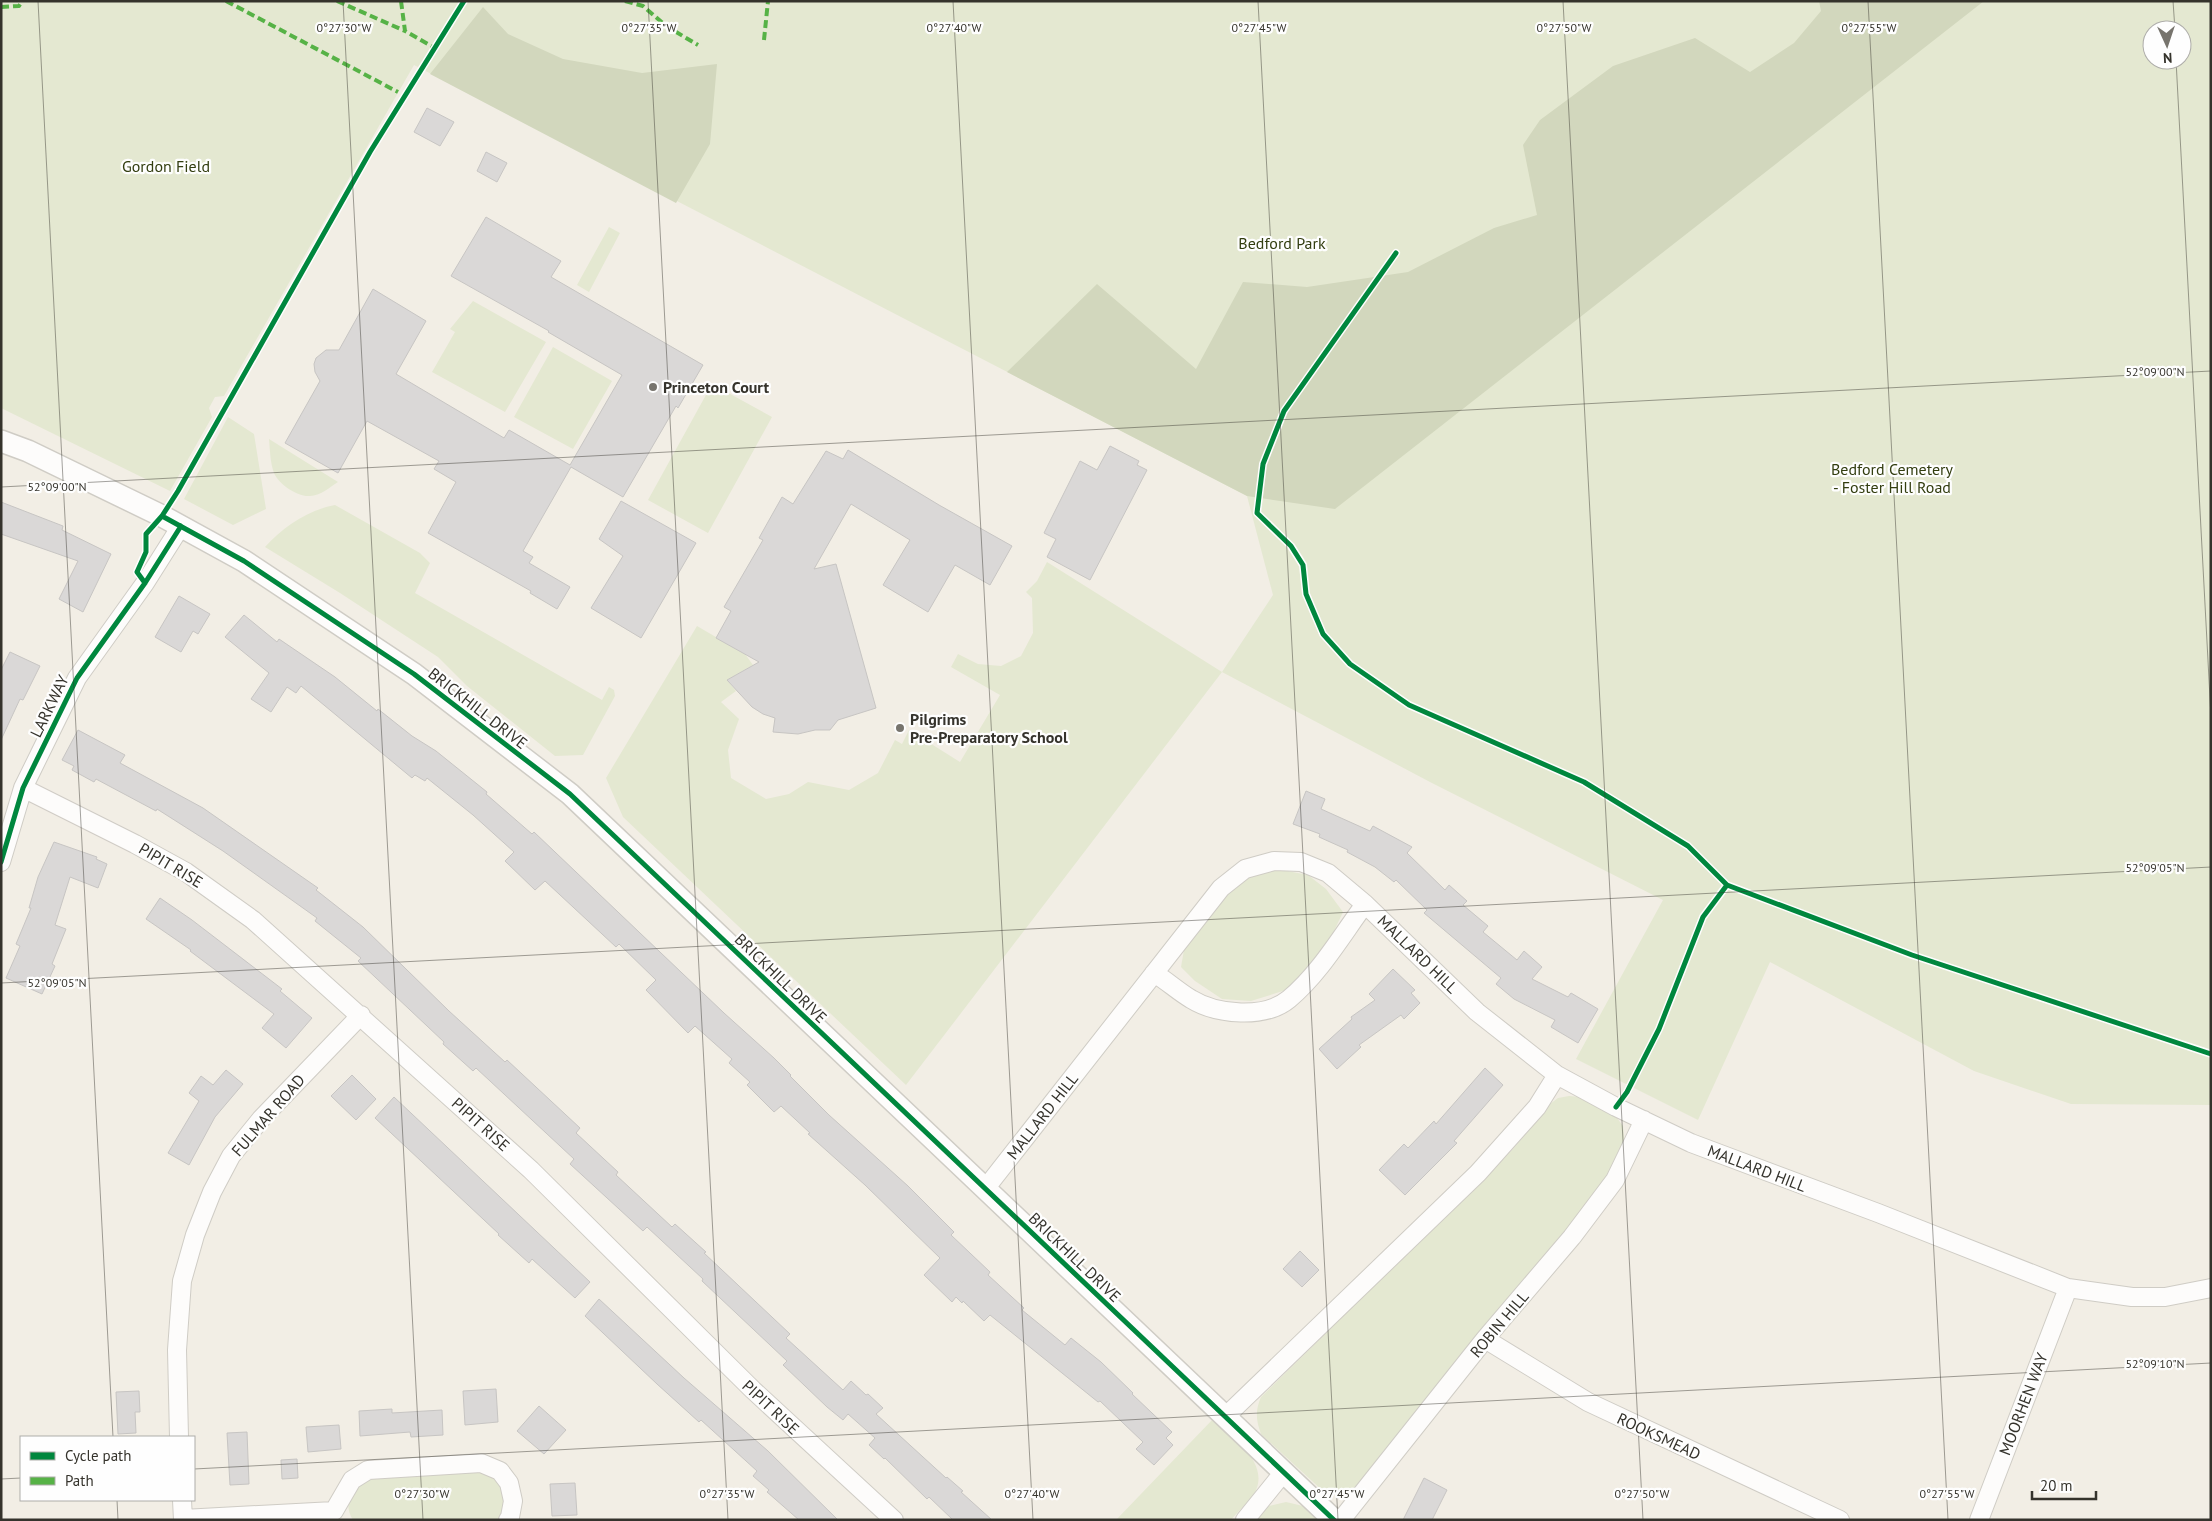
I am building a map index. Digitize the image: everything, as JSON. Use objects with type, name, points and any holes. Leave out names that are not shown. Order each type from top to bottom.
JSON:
[{"type":"street","name":"BRICKHILL DRIVE","points":[[1,441],[28,451],[181,526],[244,562],[414,674],[570,794],[1334,1520]]},
{"type":"street","name":"LARKWAY","points":[[1,862],[23,788],[77,678],[145,583],[181,526]]},
{"type":"street","name":"PIPIT RISE","points":[[23,788],[135,844],[186,872],[253,920],[361,1015],[531,1170],[753,1390],[894,1520]]},
{"type":"street","name":"MALLARD HILL","points":[[985,1189],[1221,888],[1245,868],[1274,861],[1301,862],[1328,873],[1366,904],[1477,1012],[1557,1075],[1616,1107],[1691,1143],[1878,1213],[2068,1288],[2132,1297],[2157,1297],[2211,1288]]},
{"type":"street","name":"MALLARD HILL","points":[[1154,972],[1193,1000],[1231,1013],[1260,1011],[1288,1000],[1316,970],[1366,904]]},
{"type":"street","name":"FULMAR ROAD","points":[[179,1436],[177,1350],[182,1281],[195,1235],[212,1192],[230,1156],[261,1119],[361,1015]]},
{"type":"street","points":[[1224,1417],[1478,1173],[1537,1107],[1557,1075]]},
{"type":"street","name":"ROBIN HILL","points":[[1341,1520],[1485,1339],[1572,1237],[1615,1180],[1644,1120]]},
{"type":"street","name":"MOORHEN WAY","points":[[1979,1520],[2068,1288]]},
{"type":"street","name":"ROOKSMEAD","points":[[1485,1339],[1588,1402],[1840,1520]]},
{"type":"street","points":[[182,1501],[183,1519],[337,1516],[352,1480],[368,1470],[480,1463],[500,1471],[509,1483],[513,1501],[508,1520]]},
{"type":"street","points":[[1245,1520],[1283,1473]]},
{"type":"green space","points":[[1,1],[2211,1],[2211,1105],[2071,1104],[1974,1071],[1770,962],[1698,1120],[1576,1059],[1663,900],[1430,782],[1222,672],[1273,595],[1247,496],[414,65],[224,396],[215,397],[209,408],[212,417],[170,491],[1,408]]},
{"type":"green space","points":[[1819,1],[1984,1],[1335,509],[1247,496],[1007,372],[1097,284],[1196,369],[1243,282],[1307,287],[1408,272],[1494,228],[1537,215],[1523,145],[1540,120],[1613,66],[1695,38],[1750,72],[1794,43],[1821,11]]},
{"type":"green space","points":[[483,7],[508,34],[563,59],[642,73],[717,64],[710,144],[676,203],[430,74]]},
{"type":"green space","points":[[609,227],[620,233],[589,292],[577,285]]},
{"type":"green space","points":[[473,301],[546,342],[505,412],[432,372],[455,332],[450,329]]},
{"type":"green space","points":[[553,347],[612,381],[573,449],[514,417]]},
{"type":"green space","points":[[712,384],[772,417],[708,533],[648,500]]},
{"type":"green space","points":[[228,417],[254,434],[266,509],[233,525],[184,499]]},
{"type":"green space","points":[[269,439],[338,482],[314,496],[305,496],[293,492],[278,480],[275,475]]},
{"type":"green space","points":[[335,505],[420,553],[430,563],[415,593],[602,700],[609,687],[614,690],[615,696],[583,755],[555,756],[467,686],[438,657],[265,547],[297,520],[325,507]]},
{"type":"green space","points":[[1047,562],[1222,672],[906,1085],[623,817],[606,778],[697,626],[745,654],[753,665],[727,680],[736,691],[721,702],[739,719],[728,750],[731,778],[766,799],[789,794],[808,782],[849,790],[878,773],[895,740],[902,744],[909,730],[960,762],[1000,695],[951,667],[958,654],[978,664],[1001,666],[1021,656],[1033,633],[1032,598],[1026,592],[1037,581]]},
{"type":"green space","points":[[1277,869],[1308,875],[1326,889],[1343,912],[1327,946],[1286,990],[1251,1001],[1222,999],[1195,981],[1181,967],[1185,944],[1230,886],[1252,873]]},
{"type":"green space","points":[[1569,1096],[1581,1097],[1617,1118],[1623,1126],[1625,1148],[1602,1189],[1483,1328],[1360,1483],[1348,1493],[1324,1492],[1261,1434],[1257,1415],[1261,1397],[1512,1150],[1550,1104],[1558,1098]]},
{"type":"green space","points":[[1213,1419],[1247,1452],[1258,1472],[1258,1483],[1254,1494],[1231,1520],[1116,1520]]},
{"type":"green space","points":[[480,1470],[490,1473],[505,1489],[505,1513],[499,1520],[353,1520],[348,1507],[351,1495],[359,1485],[371,1477]]},
{"type":"green space","points":[[1286,1502],[1303,1506],[1318,1520],[1255,1520],[1269,1506]]},
{"type":"building","points":[[427,108],[454,122],[440,146],[414,132]]},
{"type":"building","points":[[486,152],[507,163],[497,182],[477,171]]},
{"type":"building","points":[[486,217],[561,261],[551,277],[703,365],[678,408],[676,406],[623,497],[571,467],[523,551],[533,557],[529,563],[570,587],[557,609],[530,593],[531,591],[428,533],[456,482],[434,469],[439,461],[367,421],[338,473],[285,443],[320,381],[315,372],[314,364],[316,358],[326,350],[339,350],[373,289],[426,321],[396,374],[504,438],[509,430],[570,465],[622,375],[549,331],[451,276]]},
{"type":"building","points":[[1110,446],[1139,461],[1137,465],[1147,470],[1090,580],[1047,557],[1056,539],[1044,533],[1080,461],[1097,470]]},
{"type":"building","points":[[848,450],[1012,546],[990,585],[955,565],[928,612],[883,585],[910,540],[851,504],[814,569],[836,564],[876,708],[838,720],[830,730],[815,730],[798,734],[773,732],[775,718],[763,714],[752,707],[727,680],[759,662],[716,638],[731,611],[724,607],[763,540],[759,538],[782,497],[793,504],[826,451],[843,459]]},
{"type":"building","points":[[621,501],[696,543],[641,638],[591,608],[623,556],[599,539]]},
{"type":"building","points":[[1,502],[63,526],[62,530],[111,554],[83,612],[59,599],[78,561],[1,534]]},
{"type":"building","points":[[179,596],[210,614],[198,634],[193,631],[181,652],[155,637]]},
{"type":"building","points":[[244,615],[277,642],[279,639],[335,677],[377,711],[378,709],[412,736],[436,751],[487,792],[486,794],[532,834],[534,832],[724,1013],[774,1058],[829,1115],[908,1186],[954,1232],[951,1235],[990,1272],[988,1275],[1024,1308],[1022,1310],[1065,1345],[1071,1338],[1101,1362],[1172,1432],[1166,1438],[1173,1445],[1154,1465],[1136,1449],[1143,1442],[1100,1401],[1098,1402],[990,1315],[984,1321],[963,1301],[962,1303],[956,1297],[952,1302],[924,1275],[940,1258],[865,1185],[808,1134],[810,1133],[781,1106],[774,1112],[747,1085],[750,1082],[729,1063],[732,1059],[695,1026],[688,1033],[646,990],[656,980],[619,944],[616,947],[545,881],[535,890],[505,861],[514,852],[473,815],[427,778],[425,781],[415,775],[412,778],[301,686],[296,693],[287,687],[271,712],[251,699],[269,673],[225,637]]},
{"type":"building","points":[[10,652],[40,666],[23,700],[20,699],[1,740],[1,670]]},
{"type":"building","points":[[78,730],[125,755],[120,763],[203,808],[318,888],[316,890],[363,927],[449,1011],[505,1062],[507,1060],[580,1128],[576,1133],[618,1172],[616,1175],[672,1227],[675,1224],[706,1252],[704,1253],[790,1334],[786,1338],[843,1390],[851,1381],[866,1395],[868,1394],[883,1408],[876,1414],[946,1478],[963,1491],[961,1492],[992,1520],[953,1520],[929,1497],[927,1499],[869,1445],[875,1438],[848,1414],[843,1420],[827,1407],[783,1365],[787,1361],[702,1281],[703,1279],[647,1227],[643,1231],[570,1164],[574,1159],[476,1068],[473,1071],[443,1044],[444,1042],[358,961],[361,958],[315,921],[317,918],[223,851],[157,809],[156,811],[96,779],[94,782],[72,770],[74,766],[62,760]]},
{"type":"building","points":[[1306,791],[1325,799],[1321,809],[1370,831],[1373,826],[1412,847],[1407,853],[1445,890],[1449,885],[1467,901],[1463,905],[1488,926],[1483,932],[1517,960],[1524,951],[1542,967],[1532,979],[1568,997],[1571,993],[1598,1009],[1578,1043],[1551,1027],[1555,1020],[1514,999],[1496,984],[1501,978],[1424,913],[1427,910],[1396,880],[1394,882],[1375,867],[1347,852],[1348,850],[1319,837],[1320,834],[1293,824]]},
{"type":"building","points":[[54,842],[97,857],[96,859],[107,864],[98,888],[70,877],[55,925],[66,929],[52,964],[55,966],[42,994],[6,978],[20,946],[16,944],[31,908],[29,908],[38,877]]},
{"type":"building","points":[[160,898],[282,989],[280,991],[312,1018],[286,1048],[262,1028],[274,1014],[191,950],[146,919]]},
{"type":"building","points":[[1393,969],[1415,990],[1411,993],[1420,1003],[1404,1019],[1401,1015],[1359,1045],[1361,1047],[1337,1069],[1319,1049],[1352,1019],[1351,1017],[1375,1000],[1369,994]]},
{"type":"building","points":[[1485,1068],[1503,1085],[1454,1141],[1457,1143],[1405,1195],[1379,1170],[1404,1144],[1408,1148],[1434,1121],[1436,1124]]},
{"type":"building","points":[[226,1070],[243,1084],[215,1117],[189,1165],[168,1153],[199,1101],[189,1093],[201,1076],[213,1085]]},
{"type":"building","points":[[352,1075],[376,1099],[356,1120],[331,1096]]},
{"type":"building","points":[[394,1097],[590,1282],[575,1298],[532,1259],[529,1263],[375,1118]]},
{"type":"building","points":[[1300,1251],[1319,1270],[1302,1287],[1283,1269]]},
{"type":"building","points":[[599,1299],[684,1378],[768,1451],[838,1520],[799,1520],[767,1492],[769,1490],[753,1476],[757,1471],[701,1420],[699,1422],[585,1316]]},
{"type":"building","points":[[496,1389],[498,1422],[465,1425],[463,1391]]},
{"type":"building","points":[[139,1391],[140,1412],[135,1412],[136,1433],[118,1434],[116,1392]]},
{"type":"building","points":[[539,1406],[566,1430],[544,1454],[517,1431]]},
{"type":"building","points":[[392,1409],[392,1413],[442,1410],[443,1435],[411,1437],[410,1432],[360,1436],[359,1411]]},
{"type":"building","points":[[339,1425],[341,1449],[308,1452],[306,1427]]},
{"type":"building","points":[[247,1432],[249,1484],[230,1485],[227,1433]]},
{"type":"building","points":[[297,1459],[298,1478],[282,1479],[281,1460]]},
{"type":"building","points":[[1424,1478],[1447,1490],[1432,1520],[1403,1520]]},
{"type":"building","points":[[575,1483],[577,1515],[552,1516],[550,1484]]},
{"type":"marked path","points":[[1,7],[19,6],[22,1]]},
{"type":"marked path","points":[[226,1],[398,92]]},
{"type":"marked path","points":[[337,1],[405,31]]},
{"type":"marked path","points":[[401,1],[405,31],[435,48]]},
{"type":"marked path","points":[[625,1],[643,6],[666,26],[698,45]]},
{"type":"marked path","points":[[764,40],[768,1]]},
{"type":"cycle path","points":[[145,583],[137,572],[146,552],[146,534],[162,516],[178,491],[370,152],[464,1]]},
{"type":"cycle path","points":[[1396,253],[1284,411],[1263,464],[1257,513],[1291,546],[1303,565],[1306,594],[1323,634],[1350,664],[1409,705],[1584,782],[1688,846],[1727,885],[1912,955],[2211,1054]]},
{"type":"cycle path","points":[[162,516],[244,561],[414,674],[570,794],[1334,1520]]},
{"type":"cycle path","points":[[1,862],[23,788],[77,678],[145,583],[181,526]]},
{"type":"cycle path","points":[[1616,1107],[1627,1092],[1659,1029],[1703,917],[1727,885]]},
{"type":"place","name":"Princeton Court","points":[[653,387]]},
{"type":"place","name":"Pilgrims Pre-Preparatory School","points":[[900,728]]},
{"type":"park label","name":"Gordon Field","points":[[166,166]]},
{"type":"park label","name":"Bedford Park","points":[[1282,243]]},
{"type":"park label","name":"Bedford Cemetery - Foster Hill Road","points":[[1892,478]]}]
